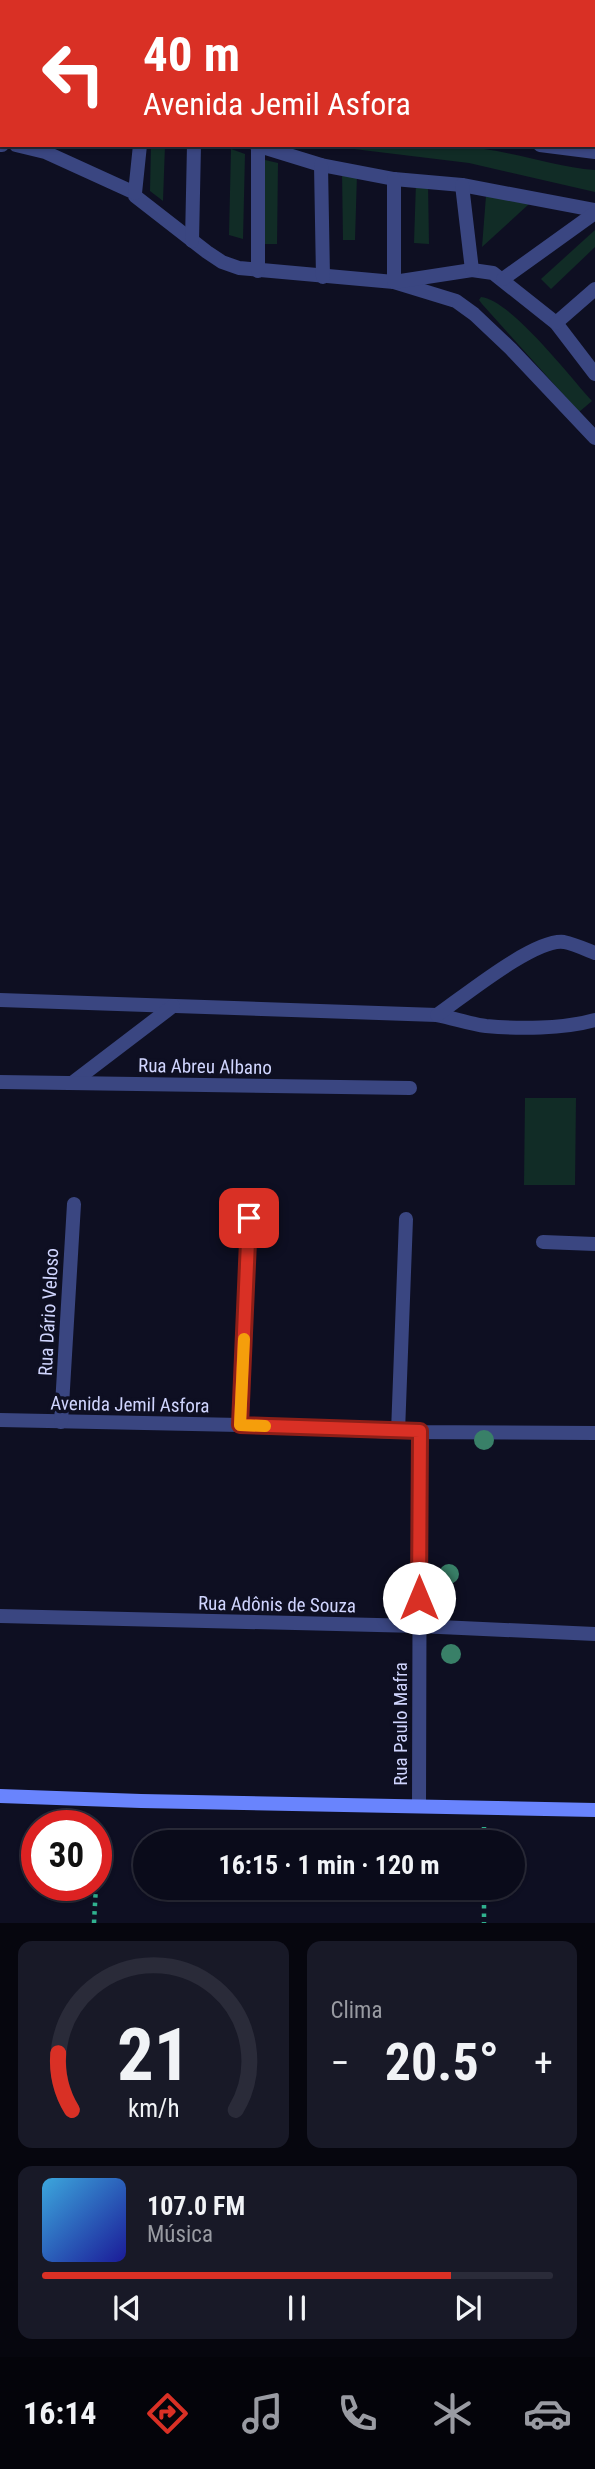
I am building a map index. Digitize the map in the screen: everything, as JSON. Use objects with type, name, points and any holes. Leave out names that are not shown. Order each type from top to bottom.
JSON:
[{"type":"street","points":[[140,147],[135,196],[222,262],[258,271],[394,282],[472,270],[493,273],[556,323],[595,374]]},
{"type":"street","points":[[192,241],[194,147]]},
{"type":"street","points":[[257,147],[258,271]]},
{"type":"street","points":[[260,147],[321,165],[394,179],[462,185],[595,211]]},
{"type":"street","points":[[556,147],[595,152]]},
{"type":"street","points":[[45,149],[135,193]]},
{"type":"street","points":[[321,165],[323,277]]},
{"type":"street","points":[[394,179],[394,282]]},
{"type":"street","points":[[462,185],[472,270]]},
{"type":"street","points":[[503,279],[595,211]]},
{"type":"street","points":[[394,282],[456,301],[474,314],[595,438]]},
{"type":"street","points":[[556,323],[595,289]]},
{"type":"street","points":[[438,1015],[517,958],[537,948],[562,942],[595,953]]},
{"type":"street","points":[[0,1000],[438,1015],[485,1026],[583,1024],[595,1020]]},
{"type":"street","points":[[72,1083],[173,1006]]},
{"type":"street","name":"Rua Abreu Albano","points":[[0,1082],[410,1088]]},
{"type":"street","name":"Rua Dário Veloso","points":[[61,1422],[74,1204]]},
{"type":"street","points":[[240,1425],[249,1218]]},
{"type":"street","points":[[398,1432],[406,1219]]},
{"type":"street","points":[[544,1242],[595,1244]]},
{"type":"street","name":"Avenida Jemil Asfora","points":[[0,1420],[240,1425],[398,1432],[595,1433]]},
{"type":"street","name":"Rua Paulo Mafra","points":[[419,1806],[420,1431]]},
{"type":"street","name":"Rua Adônis de Souza","points":[[0,1616],[418,1626],[595,1634]]},
{"type":"street","points":[[0,1796],[595,1810]]},
{"type":"path","points":[[100,1800],[100,1810]]},
{"type":"path","points":[[484,1900],[484,1923]]},
{"type":"path","points":[[94,1923],[95,1901]]},
{"type":"green space","points":[[151,147],[165,147],[163,201],[150,191]]},
{"type":"green space","points":[[337,147],[464,147],[498,151],[595,170],[595,192],[469,163]]},
{"type":"green space","points":[[231,149],[245,154],[243,239],[229,235]]},
{"type":"green space","points":[[265,160],[278,163],[277,244],[264,244]]},
{"type":"green space","points":[[342,172],[357,174],[355,240],[343,240]]},
{"type":"green space","points":[[416,182],[428,184],[429,244],[414,243]]},
{"type":"green space","points":[[486,196],[529,204],[482,247]]},
{"type":"green space","points":[[595,230],[595,247],[551,289],[541,279]]},
{"type":"green space","points":[[481,297],[493,301],[524,325],[592,401],[579,412],[482,304],[479,300]]},
{"type":"green space","points":[[525,1098],[576,1098],[575,1185],[524,1185]]},
{"type":"slow traffic","points":[[244,1339],[240,1425],[265,1426]]},
{"type":"route","points":[[249,1218],[240,1425],[420,1431],[419,1598]]}]
